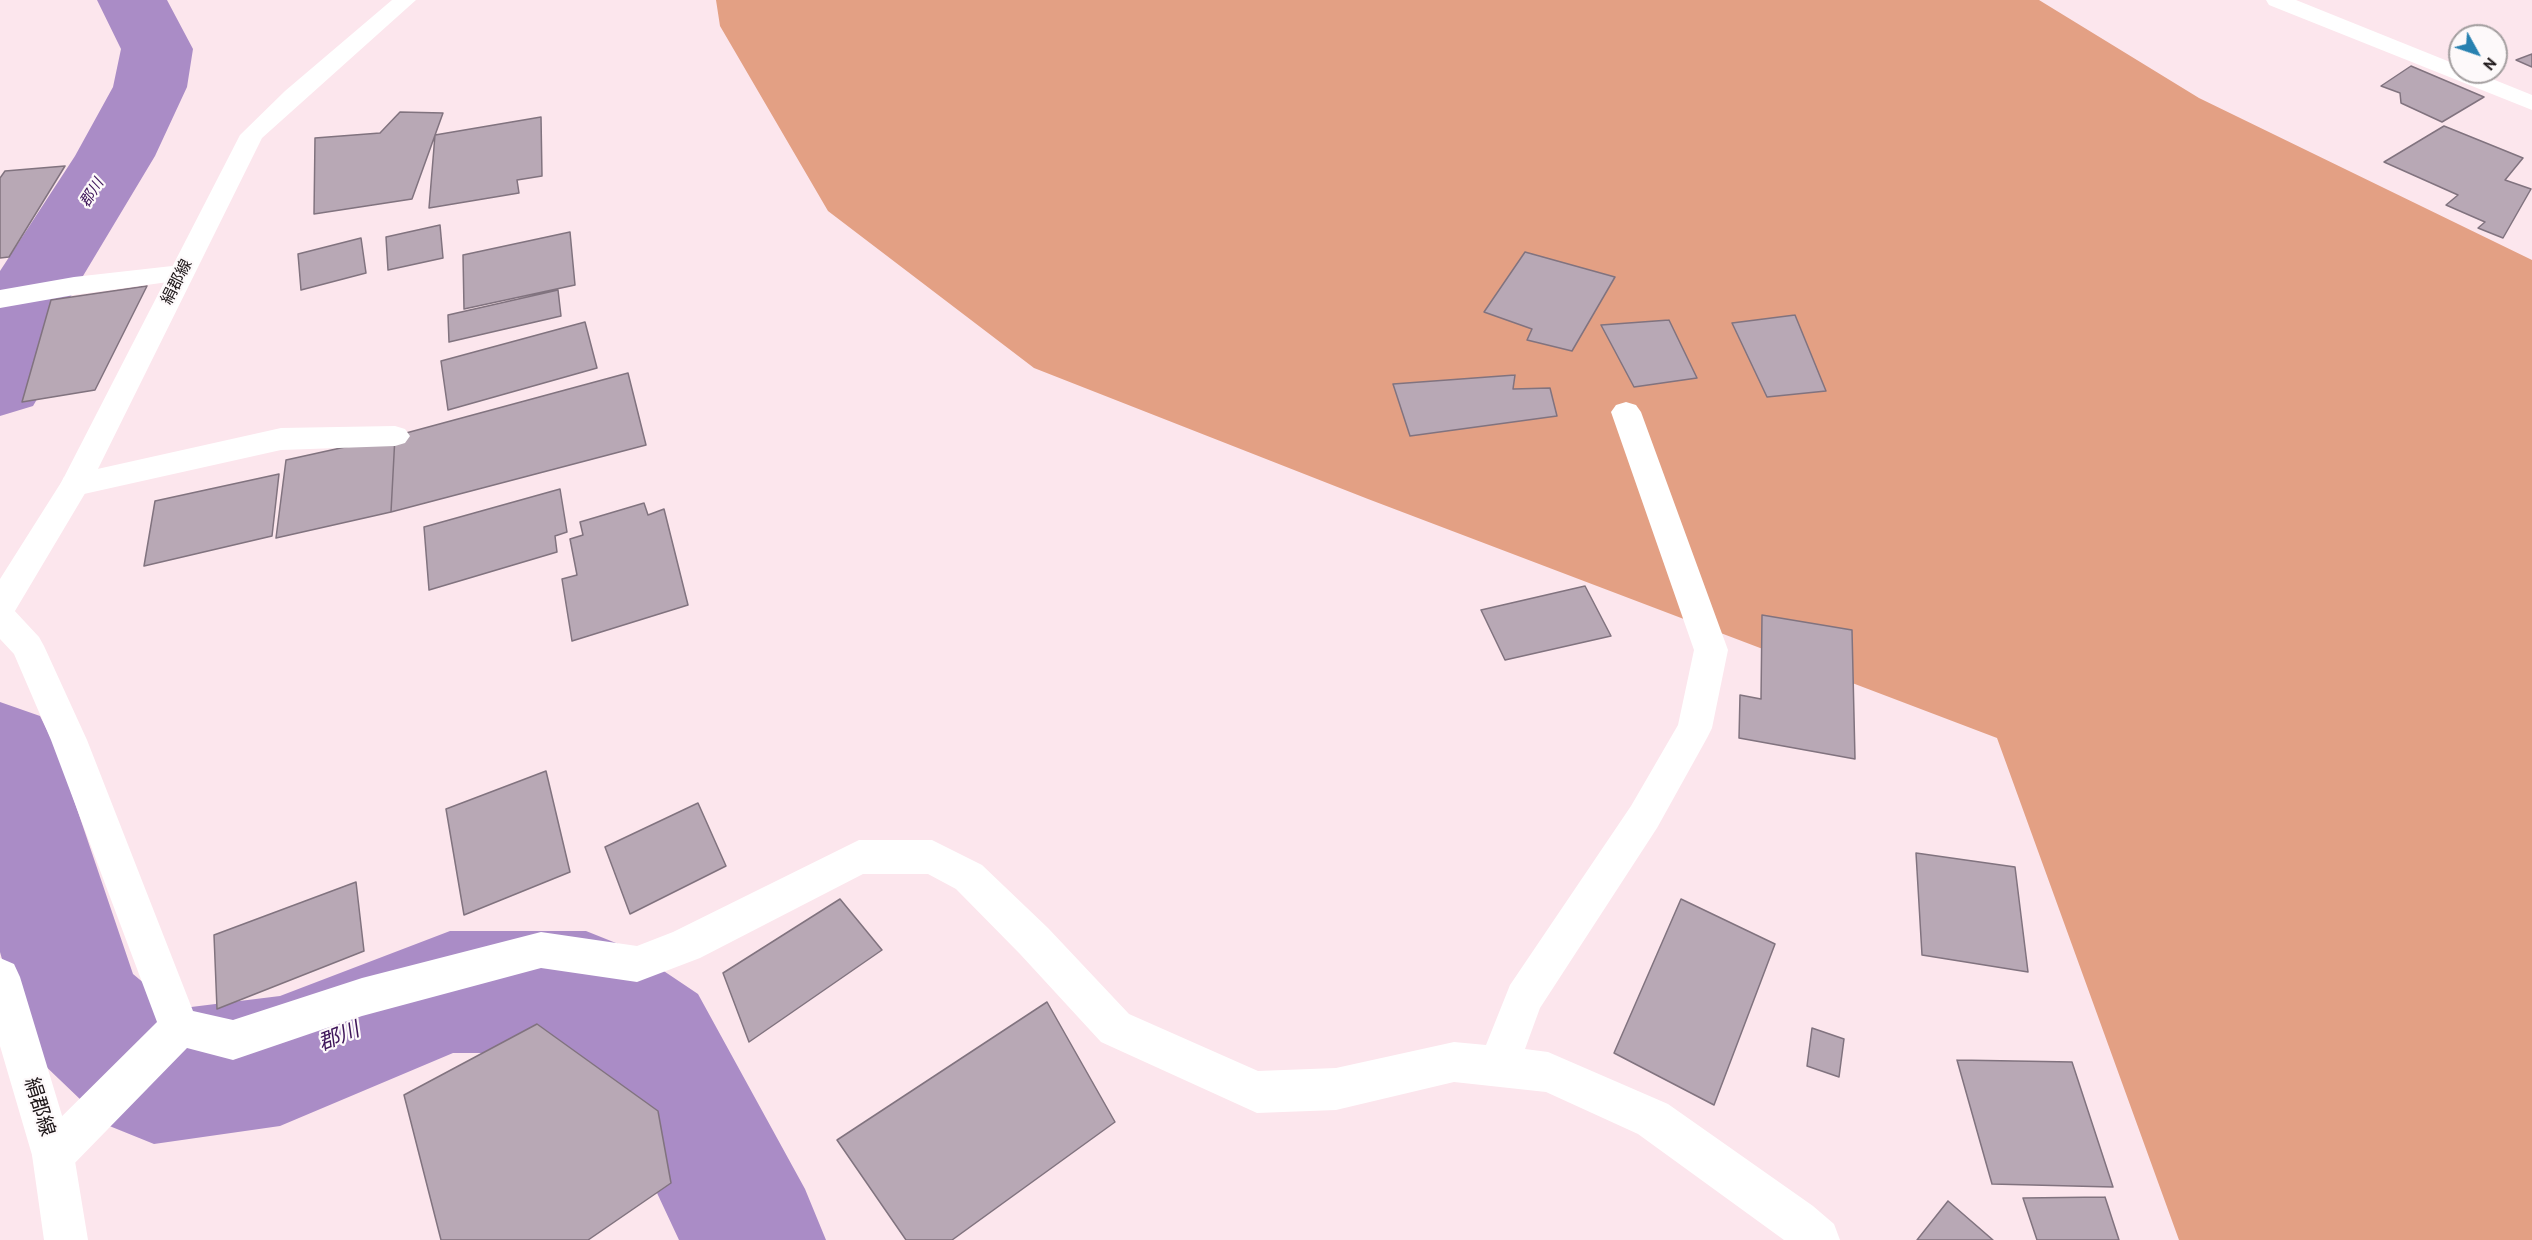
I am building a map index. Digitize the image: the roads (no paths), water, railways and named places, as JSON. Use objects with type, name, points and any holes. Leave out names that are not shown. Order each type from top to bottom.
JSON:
[{"type":"street","name":"絹郡線","points":[[0,607],[75,485],[252,135],[293,96],[405,0]]},
{"type":"street","points":[[2277,0],[2532,103]]},
{"type":"street","points":[[2,299],[74,286],[181,273]]},
{"type":"street","points":[[1498,1067],[1524,998],[1644,817],[1695,728],[1711,650],[1626,412]]},
{"type":"street","points":[[75,485],[281,440],[395,436]]},
{"type":"street","points":[[0,617],[27,646],[69,740],[166,997],[171,1036]]},
{"type":"street","points":[[53,1155],[171,1036],[233,1040],[362,997],[541,950],[638,964],[686,945],[859,857],[932,857],[969,878],[1034,941],[1115,1028],[1257,1092],[1336,1089],[1454,1062],[1548,1072],[1653,1119],[1797,1222],[1818,1240]]},
{"type":"street","name":"絹郡線","points":[[0,977],[53,1155],[66,1240]]},
{"type":"waterway","name":"郡川","points":[[0,384],[18,311],[115,156],[150,87],[157,49],[132,0]]},
{"type":"waterway","name":"郡川","points":[[0,750],[82,1013],[154,1078],[280,1061],[450,992],[586,992],[652,1039],[754,1240]]}]
